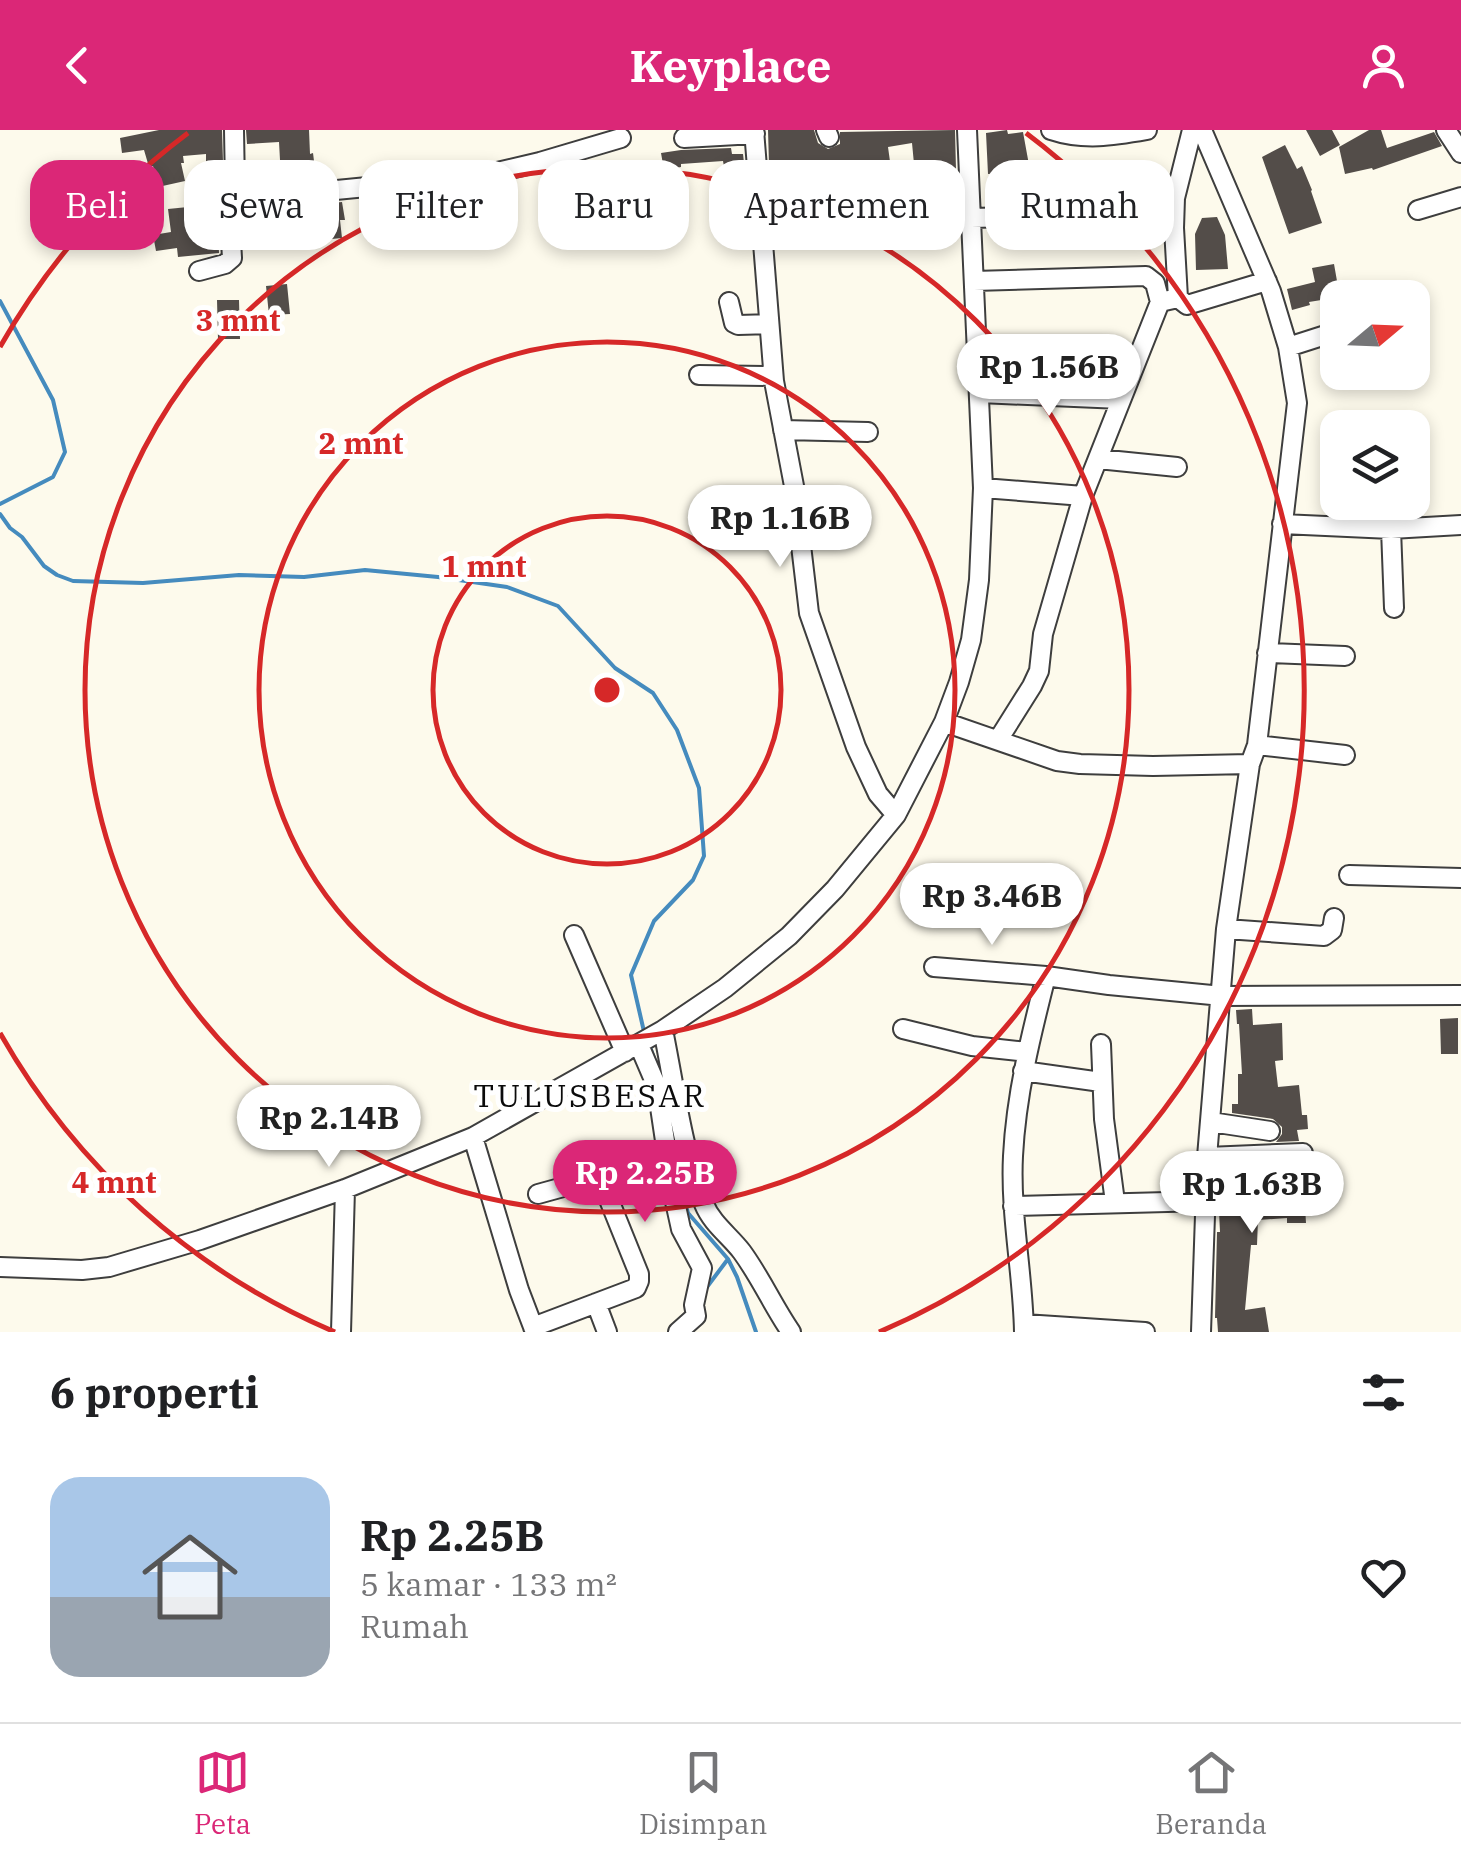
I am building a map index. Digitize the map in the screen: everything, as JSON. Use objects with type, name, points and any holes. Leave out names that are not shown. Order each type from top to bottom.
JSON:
[{"type":"street","points":[[234,130],[234,160]]},
{"type":"street","points":[[0,1267],[109,1267],[345,1189],[472,1138],[645,1041],[724,988],[789,936],[836,889],[896,815],[944,722],[970,640],[979,580],[983,488],[967,130]]},
{"type":"street","points":[[1051,130],[1077,138],[1147,130]]},
{"type":"street","points":[[998,740],[1039,670],[1043,634],[1083,496],[1121,399],[1169,300],[1176,198],[1192,130]]},
{"type":"street","points":[[1201,1332],[1205,1201],[1226,929],[1250,764],[1257,745],[1296,403],[1288,347],[1267,281],[1202,130]]},
{"type":"street","points":[[1446,130],[1461,153]]},
{"type":"street","points":[[684,138],[754,132],[773,376],[794,486],[809,613],[856,747],[878,794],[896,815]]},
{"type":"street","points":[[339,191],[480,176],[621,138]]},
{"type":"street","points":[[1418,210],[1461,196]]},
{"type":"street","points":[[971,218],[985,218]]},
{"type":"street","points":[[199,271],[224,264],[232,258],[232,250]]},
{"type":"street","points":[[974,280],[1146,276],[1169,300],[1188,305],[1267,281]]},
{"type":"street","points":[[730,302],[734,323],[769,324]]},
{"type":"street","points":[[1288,347],[1320,336]]},
{"type":"street","points":[[699,375],[773,376]]},
{"type":"street","points":[[980,393],[1121,399]]},
{"type":"street","points":[[783,430],[868,432]]},
{"type":"street","points":[[1098,459],[1177,467]]},
{"type":"street","points":[[983,488],[1083,496]]},
{"type":"street","points":[[1282,524],[1391,529],[1461,526]]},
{"type":"street","points":[[1391,529],[1394,608]]},
{"type":"street","points":[[1267,654],[1345,656]]},
{"type":"street","points":[[944,722],[1058,761],[1153,766],[1250,764]]},
{"type":"street","points":[[1257,745],[1346,755]]},
{"type":"street","points":[[1349,875],[1461,878]]},
{"type":"street","points":[[1226,929],[1324,936],[1330,934],[1334,918]]},
{"type":"street","points":[[574,935],[645,1041],[706,1210],[739,1248],[791,1332]]},
{"type":"street","points":[[934,967],[1222,996],[1461,995]]},
{"type":"street","points":[[1046,976],[1025,1062],[1013,1155],[1013,1206],[1024,1328],[1144,1332]]},
{"type":"street","points":[[903,1029],[1102,1082]]},
{"type":"street","points":[[645,1041],[657,1087],[681,1228],[702,1268],[694,1305],[696,1316],[678,1332]]},
{"type":"street","points":[[1100,1044],[1116,1202]]},
{"type":"street","points":[[1212,1122],[1270,1131]]},
{"type":"street","points":[[472,1138],[534,1329],[636,1288],[639,1274],[601,1180],[596,1178],[538,1194]]},
{"type":"street","points":[[1208,1157],[1303,1153]]},
{"type":"street","points":[[342,1332],[345,1189]]},
{"type":"street","points":[[1013,1206],[1205,1201]]},
{"type":"street","points":[[596,1303],[607,1332]]},
{"type":"building","points":[[159,130],[222,130],[223,160],[206,160],[206,154],[183,156],[184,181],[164,186],[164,160],[147,160],[144,150],[122,153],[120,138]]},
{"type":"building","points":[[246,130],[309,130],[314,160],[280,160],[279,142],[247,144]]},
{"type":"building","points":[[768,130],[814,130],[818,143],[828,149],[840,144],[840,132],[955,130],[956,160],[914,160],[912,143],[888,147],[890,160],[769,160]]},
{"type":"building","points":[[1306,130],[1332,130],[1340,145],[1320,156]]},
{"type":"building","points":[[1369,130],[1381,130],[1387,148],[1434,132],[1442,146],[1373,170],[1345,174],[1339,147]]},
{"type":"building","points":[[1023,132],[1028,160],[987,160],[986,133]]},
{"type":"building","points":[[1285,145],[1297,169],[1302,166],[1322,223],[1289,234],[1262,157]]},
{"type":"building","points":[[731,148],[732,154],[743,154],[744,160],[689,163],[689,160],[662,160],[661,153]]},
{"type":"building","points":[[339,202],[345,220],[340,220],[339,238]]},
{"type":"building","points":[[184,207],[184,250],[219,253],[178,257],[177,248],[164,250],[164,233],[171,232],[168,209]]},
{"type":"building","points":[[1217,217],[1225,235],[1228,269],[1196,270],[1195,234],[1202,218]]},
{"type":"building","points":[[1334,264],[1337,280],[1320,280],[1320,300],[1292,310],[1287,289],[1315,282],[1312,268]]},
{"type":"building","points":[[287,284],[290,314],[269,315],[266,286]]},
{"type":"building","points":[[217,300],[239,300],[240,339],[218,339]]},
{"type":"building","points":[[1252,1009],[1253,1025],[1282,1023],[1283,1060],[1275,1061],[1278,1087],[1299,1085],[1302,1115],[1307,1115],[1308,1129],[1297,1130],[1299,1141],[1276,1142],[1282,1127],[1273,1119],[1232,1113],[1232,1104],[1238,1104],[1238,1074],[1242,1074],[1236,1010]]},
{"type":"building","points":[[1458,1018],[1458,1054],[1441,1054],[1440,1019]]},
{"type":"building","points":[[1312,1162],[1314,1185],[1308,1185],[1310,1207],[1305,1207],[1306,1223],[1287,1223],[1287,1218],[1258,1220],[1257,1245],[1251,1245],[1245,1310],[1265,1307],[1269,1332],[1218,1332],[1218,1191],[1230,1191],[1230,1169],[1253,1168],[1253,1176],[1281,1174],[1281,1166]]},
{"type":"waterway","points":[[0,301],[53,400],[65,452],[53,477],[0,504]]},
{"type":"waterway","points":[[0,514],[44,566],[73,581],[143,583],[239,575],[304,577],[365,570],[507,587],[558,606],[615,668],[653,693],[677,730],[699,788],[704,856],[693,880],[654,921],[631,975],[645,1036]]},
{"type":"waterway","points":[[649,1044],[656,1064]]},
{"type":"waterway","points":[[680,1186],[688,1213],[728,1259],[756,1332]]},
{"type":"waterway","points":[[704,1291],[728,1259]]},
{"type":"district","name":"TULUSBESAR","points":[[590,1096]]}]
